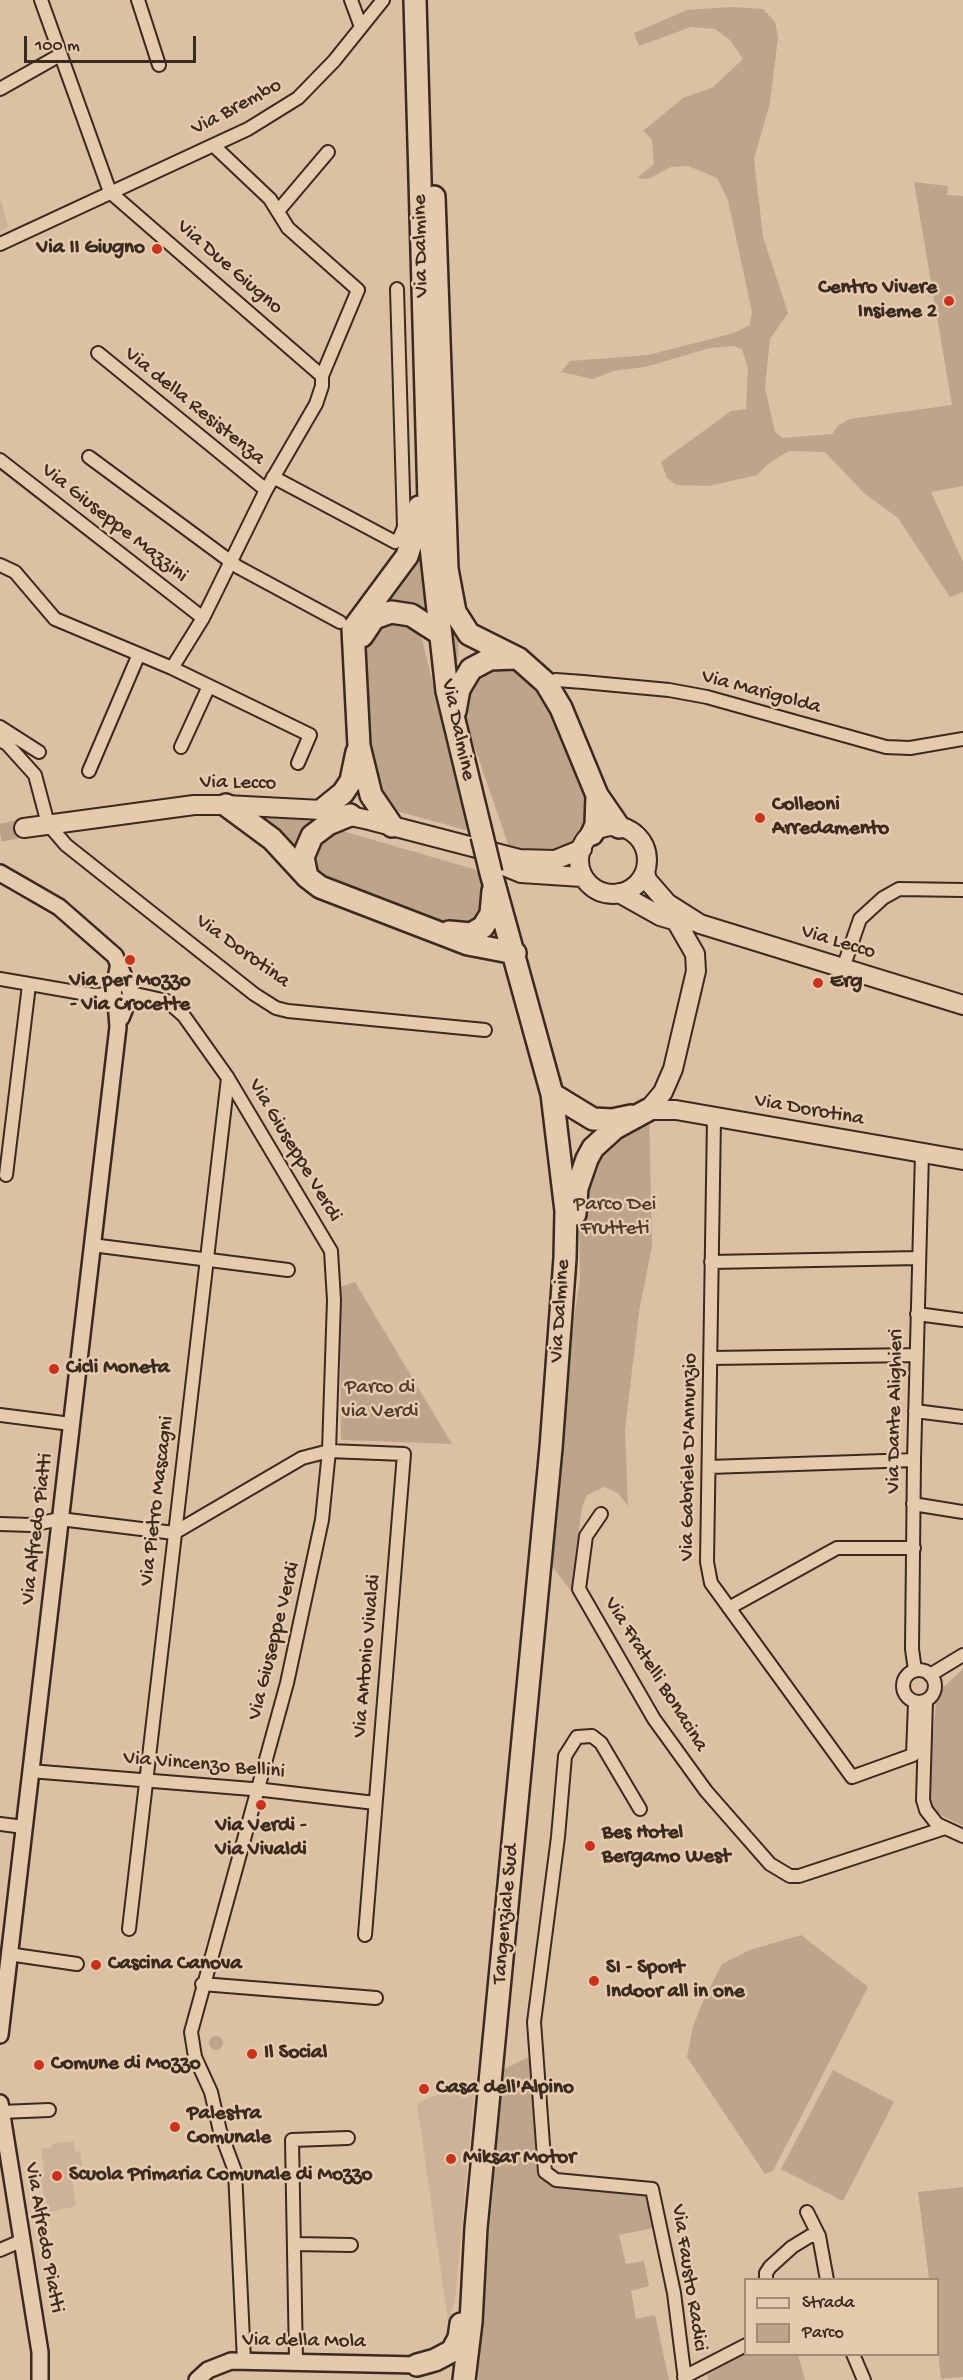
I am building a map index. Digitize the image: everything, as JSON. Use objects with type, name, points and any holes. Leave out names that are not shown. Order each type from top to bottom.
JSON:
[{"type":"highway","name":"Via Dalmine","points":[[415,0],[425,438],[430,538],[439,633],[454,723],[552,1094],[566,1222],[563,1306],[551,1448]]},
{"type":"highway","points":[[419,99],[429,135],[436,234],[447,569],[455,612],[469,634],[519,659],[546,683],[561,708],[597,795],[618,827]]},
{"type":"highway","points":[[392,826],[371,795],[359,746],[353,636],[356,621],[411,547],[417,524],[419,468],[425,438]]},
{"type":"highway","points":[[355,656],[367,625],[383,614],[400,612],[411,615],[439,633]]},
{"type":"highway","points":[[454,723],[459,688],[467,673],[469,634]]},
{"type":"highway","points":[[467,673],[490,659],[519,659]]},
{"type":"highway","points":[[322,810],[343,793],[351,781],[359,746]]},
{"type":"highway","points":[[587,841],[596,825],[597,795]]},
{"type":"highway","points":[[226,805],[272,839],[307,877],[320,887],[468,944],[515,953]]},
{"type":"highway","points":[[307,877],[303,857],[312,836],[328,824],[351,815]]},
{"type":"highway","points":[[430,928],[471,934],[483,927],[491,914],[493,877]]},
{"type":"highway","points":[[552,1094],[593,1119],[622,1119],[648,1110]]},
{"type":"highway","points":[[551,1448],[561,1393],[573,1291],[577,1188],[593,1148],[615,1128],[648,1110]]},
{"type":"highway","name":"Tangenziale Sud","points":[[464,2380],[471,2322],[476,2228],[551,1448]]},
{"type":"highway","points":[[417,2365],[446,2355],[457,2344],[476,2228]]},
{"type":"highway","points":[[471,2322],[471,2380]]},
{"type":"highway","points":[[417,2365],[442,2371],[453,2380]]},
{"type":"main road","name":"Via Lecco","points":[[24,828],[194,805],[226,805],[322,810],[351,815],[448,842],[531,860],[555,860],[587,841]]},
{"type":"main road","points":[[604,827],[618,827],[636,835],[642,843],[647,862],[645,872],[632,888],[619,893],[598,890],[582,876],[580,863],[587,841],[604,827]]},
{"type":"main road","name":"Via Lecco","points":[[448,842],[521,873],[582,876]]},
{"type":"main road","name":"Via Lecco","points":[[645,872],[646,880],[667,903],[700,924],[963,1005]]},
{"type":"main road","name":"Via Lecco","points":[[619,893],[660,916],[689,925],[700,924]]},
{"type":"main road","points":[[648,1110],[663,1092],[673,1069],[696,971],[695,954],[676,921]]},
{"type":"main road","name":"Via Dorotina","points":[[648,1110],[675,1110],[963,1160]]},
{"type":"street","points":[[41,0],[110,192]]},
{"type":"street","points":[[138,0],[159,65]]},
{"type":"street","points":[[351,0],[361,27]]},
{"type":"street","name":"Via Brembo","points":[[0,244],[214,146],[248,129],[298,98],[334,61],[383,0]]},
{"type":"street","points":[[0,89],[60,55]]},
{"type":"street","points":[[214,146],[264,193],[278,211],[328,152]]},
{"type":"street","name":"Via Due Giugno","points":[[110,192],[322,376]]},
{"type":"street","name":"Via della Resistenza","points":[[172,668],[203,618],[266,490],[316,404],[322,386],[322,376],[358,290],[288,228],[278,211]]},
{"type":"street","points":[[273,477],[395,543],[404,527],[397,289]]},
{"type":"street","name":"Via della Resistenza","points":[[98,353],[266,490]]},
{"type":"street","points":[[88,457],[229,562],[340,622]]},
{"type":"street","name":"Via Giuseppe Mazzini","points":[[0,460],[203,618]]},
{"type":"street","points":[[0,566],[15,572],[55,619],[172,668],[310,735],[298,763]]},
{"type":"street","points":[[89,771],[139,654]]},
{"type":"street","name":"Via Marigolda","points":[[546,683],[556,680],[583,682],[669,690],[707,697],[886,747],[910,748],[963,739]]},
{"type":"street","points":[[181,747],[209,686]]},
{"type":"street","points":[[0,727],[39,752]]},
{"type":"street","points":[[0,740],[22,759],[35,775],[48,824]]},
{"type":"street","name":"Via Dorotina","points":[[48,824],[66,845],[254,994],[276,1008],[485,1030]]},
{"type":"street","name":"Via Alfredo Piatti","points":[[0,873],[59,908],[102,943],[119,963],[122,994],[0,2035]]},
{"type":"street","points":[[843,968],[860,919],[883,898],[899,889],[963,890]]},
{"type":"street","name":"Via Giuseppe Verdi","points":[[0,979],[93,995],[122,994],[167,1001],[174,1006],[228,1078],[331,1251],[334,1300],[330,1451],[322,1520],[307,1601],[287,1683],[202,1984],[191,2040],[195,2057],[211,2092],[220,2131],[235,2171],[244,2361]]},
{"type":"street","points":[[6,1175],[28,985]]},
{"type":"street","name":"Via Pietro Mascagni","points":[[129,1929],[228,1078]]},
{"type":"street","name":"Via Gabriele D'Annunzio","points":[[714,1118],[707,1573],[711,1583],[852,1777],[913,1755],[921,1702]]},
{"type":"street","name":"Via Dante Alighieri","points":[[915,1670],[912,1648],[914,1461],[922,1153]]},
{"type":"street","points":[[92,1245],[288,1270]]},
{"type":"street","points":[[711,1262],[919,1258]]},
{"type":"street","points":[[917,1314],[963,1320]]},
{"type":"street","points":[[711,1358],[916,1355]]},
{"type":"street","points":[[915,1411],[963,1417]]},
{"type":"street","points":[[0,1414],[71,1424]]},
{"type":"street","points":[[0,1524],[31,1525],[60,1519],[174,1533],[302,1458],[330,1451]]},
{"type":"street","name":"Via Antonio Vivaldi","points":[[330,1451],[404,1454],[365,1935]]},
{"type":"street","points":[[709,1467],[914,1461]]},
{"type":"street","points":[[914,1504],[963,1512]]},
{"type":"street","name":"Via Fratelli Bonacina","points":[[601,1514],[586,1536],[579,1590],[654,1719],[706,1791],[770,1864],[790,1876],[799,1876],[945,1828]]},
{"type":"street","points":[[729,1608],[837,1548],[914,1548]]},
{"type":"street","points":[[930,1675],[963,1655]]},
{"type":"street","points":[[921,1702],[905,1696],[902,1689],[907,1674],[915,1670],[923,1670],[930,1675],[935,1688],[921,1702],[923,1800],[932,1819],[963,1836]]},
{"type":"street","name":"Via Fausto Radici","points":[[640,1809],[601,1743],[592,1736],[577,1737],[568,1748],[564,1764],[558,1837],[534,2022],[545,2172],[556,2180],[652,2189],[674,2293],[684,2379]]},
{"type":"street","name":"Via Vincenzo Bellini","points":[[30,1771],[256,1789],[375,1803]]},
{"type":"street","points":[[0,1824],[24,1827]]},
{"type":"street","points":[[8,1954],[77,1964]]},
{"type":"street","points":[[202,1984],[376,1998]]},
{"type":"street","name":"Via Alfredo Piatti","points":[[0,2103],[40,2352],[40,2380]]},
{"type":"street","points":[[1,2112],[49,2109]]},
{"type":"street","points":[[296,2361],[292,2140],[348,2138]]},
{"type":"street","points":[[807,2212],[819,2236],[828,2278]]},
{"type":"street","points":[[766,2278],[770,2267],[792,2247],[810,2236],[819,2236]]},
{"type":"street","points":[[0,2250],[21,2241]]},
{"type":"street","points":[[295,2244],[351,2245]]},
{"type":"street","points":[[684,2379],[744,2346]]},
{"type":"street","points":[[853,2356],[864,2380]]},
{"type":"street","name":"Via della Mola","points":[[197,2380],[219,2364],[244,2361],[417,2365]]},
{"type":"shaded area","points":[[0,196],[8,227],[0,232]]},
{"type":"shaded area","points":[[475,2080],[455,2301],[448,2321],[417,2103]]},
{"type":"shaded area","name":"Scuola Primaria Comunale di Mozzo","points":[[74,2141],[75,2152],[80,2151],[82,2166],[70,2168],[76,2206],[46,2213],[41,2177],[45,2176],[41,2149],[52,2147],[52,2144]]},
{"type":"green space","points":[[731,7],[763,9],[775,22],[778,37],[770,103],[754,159],[763,237],[788,313],[770,339],[765,388],[775,432],[783,438],[832,434],[839,425],[850,419],[952,405],[914,182],[948,186],[947,195],[963,196],[963,486],[931,492],[963,562],[963,592],[950,597],[898,518],[864,493],[825,452],[789,451],[768,464],[757,475],[709,486],[677,485],[667,478],[661,462],[731,411],[746,409],[748,369],[742,349],[733,346],[710,348],[645,367],[613,371],[593,379],[561,372],[570,361],[648,355],[734,333],[750,325],[752,312],[728,200],[717,178],[688,166],[671,167],[648,179],[637,178],[654,164],[652,139],[643,131],[683,98],[712,88],[743,59],[730,40],[715,29],[691,27],[639,46],[634,33],[687,10]]},
{"type":"green space","points":[[420,538],[431,623],[417,614],[356,634]]},
{"type":"green space","points":[[444,597],[459,638],[458,662],[453,663]]},
{"type":"green space","points":[[401,621],[416,628],[422,639],[469,831],[393,810],[385,802],[367,758],[364,650],[376,624]]},
{"type":"green space","points":[[491,665],[520,669],[550,700],[592,807],[588,822],[566,848],[533,854],[509,847],[466,722],[464,703],[477,673]]},
{"type":"green space","points":[[236,808],[338,815],[298,859]]},
{"type":"green space","points":[[339,830],[477,870],[486,895],[485,906],[480,914],[468,923],[446,925],[318,876],[312,858],[319,840]]},
{"type":"green space","name":"Parco Dei Frutteti","points":[[649,1114],[652,1246],[639,1312],[625,1430],[628,1506],[618,1493],[604,1487],[587,1495],[582,1507],[571,1591],[549,1562],[569,1352],[580,1279],[579,1212],[582,1191],[601,1152]]},
{"type":"green space","name":"Parco di via Verdi","points":[[355,1282],[452,1444],[341,1440],[340,1287]]},
{"type":"green space","points":[[963,1669],[963,1826],[935,1812],[931,1799],[931,1753],[937,1693]]},
{"type":"green space","points":[[801,1935],[868,1987],[773,2171],[765,2174],[687,2057],[693,2026],[722,1964],[750,1950]]},
{"type":"green space","points":[[213,2036],[219,2036],[223,2043],[219,2050],[213,2050],[209,2046],[209,2040]]},
{"type":"green space","points":[[531,2056],[537,2158],[541,2172],[547,2181],[563,2188],[643,2193],[646,2196],[653,2228],[619,2235],[626,2264],[644,2261],[649,2286],[631,2291],[636,2319],[655,2315],[669,2380],[478,2380],[502,2070]]},
{"type":"green space","points":[[833,2070],[894,2102],[843,2201],[781,2169]]},
{"type":"green space","points":[[963,2187],[963,2377],[941,2379],[939,2356],[939,2278],[929,2278],[918,2192]]},
{"type":"green space","points":[[744,2355],[798,2356],[805,2380],[708,2380],[707,2375]]},
{"type":"tunnel","points":[[0,833],[24,828]]},
{"type":"place","name":"Via II Giugno","points":[[157,249]]},
{"type":"place","name":"Centro Vivere Insieme 2","points":[[949,301]]},
{"type":"place","name":"Colleoni Arredamento","points":[[760,818]]},
{"type":"place","name":"Via per Mozzo - Via Crocette","points":[[130,960]]},
{"type":"place","name":"Erg","points":[[818,983]]},
{"type":"place","name":"Cicli Moneta","points":[[54,1369]]},
{"type":"place","name":"Via Verdi - Via Vivaldi","points":[[261,1805]]},
{"type":"place","name":"Bes Hotel Bergamo West","points":[[590,1846]]},
{"type":"place","name":"Cascina Canova","points":[[96,1965]]},
{"type":"place","name":"SI - Sport Indoor all in one","points":[[594,1981]]},
{"type":"place","name":"Il Social","points":[[252,2054]]},
{"type":"place","name":"Comune di Mozzo","points":[[39,2065]]},
{"type":"place","name":"Casa dell'Alpino","points":[[424,2089]]},
{"type":"place","name":"Palestra Comunale","points":[[175,2127]]},
{"type":"place","name":"Miksar Motor","points":[[451,2159]]},
{"type":"place","name":"Scuola Primaria Comunale di Mozzo","points":[[57,2176]]}]
